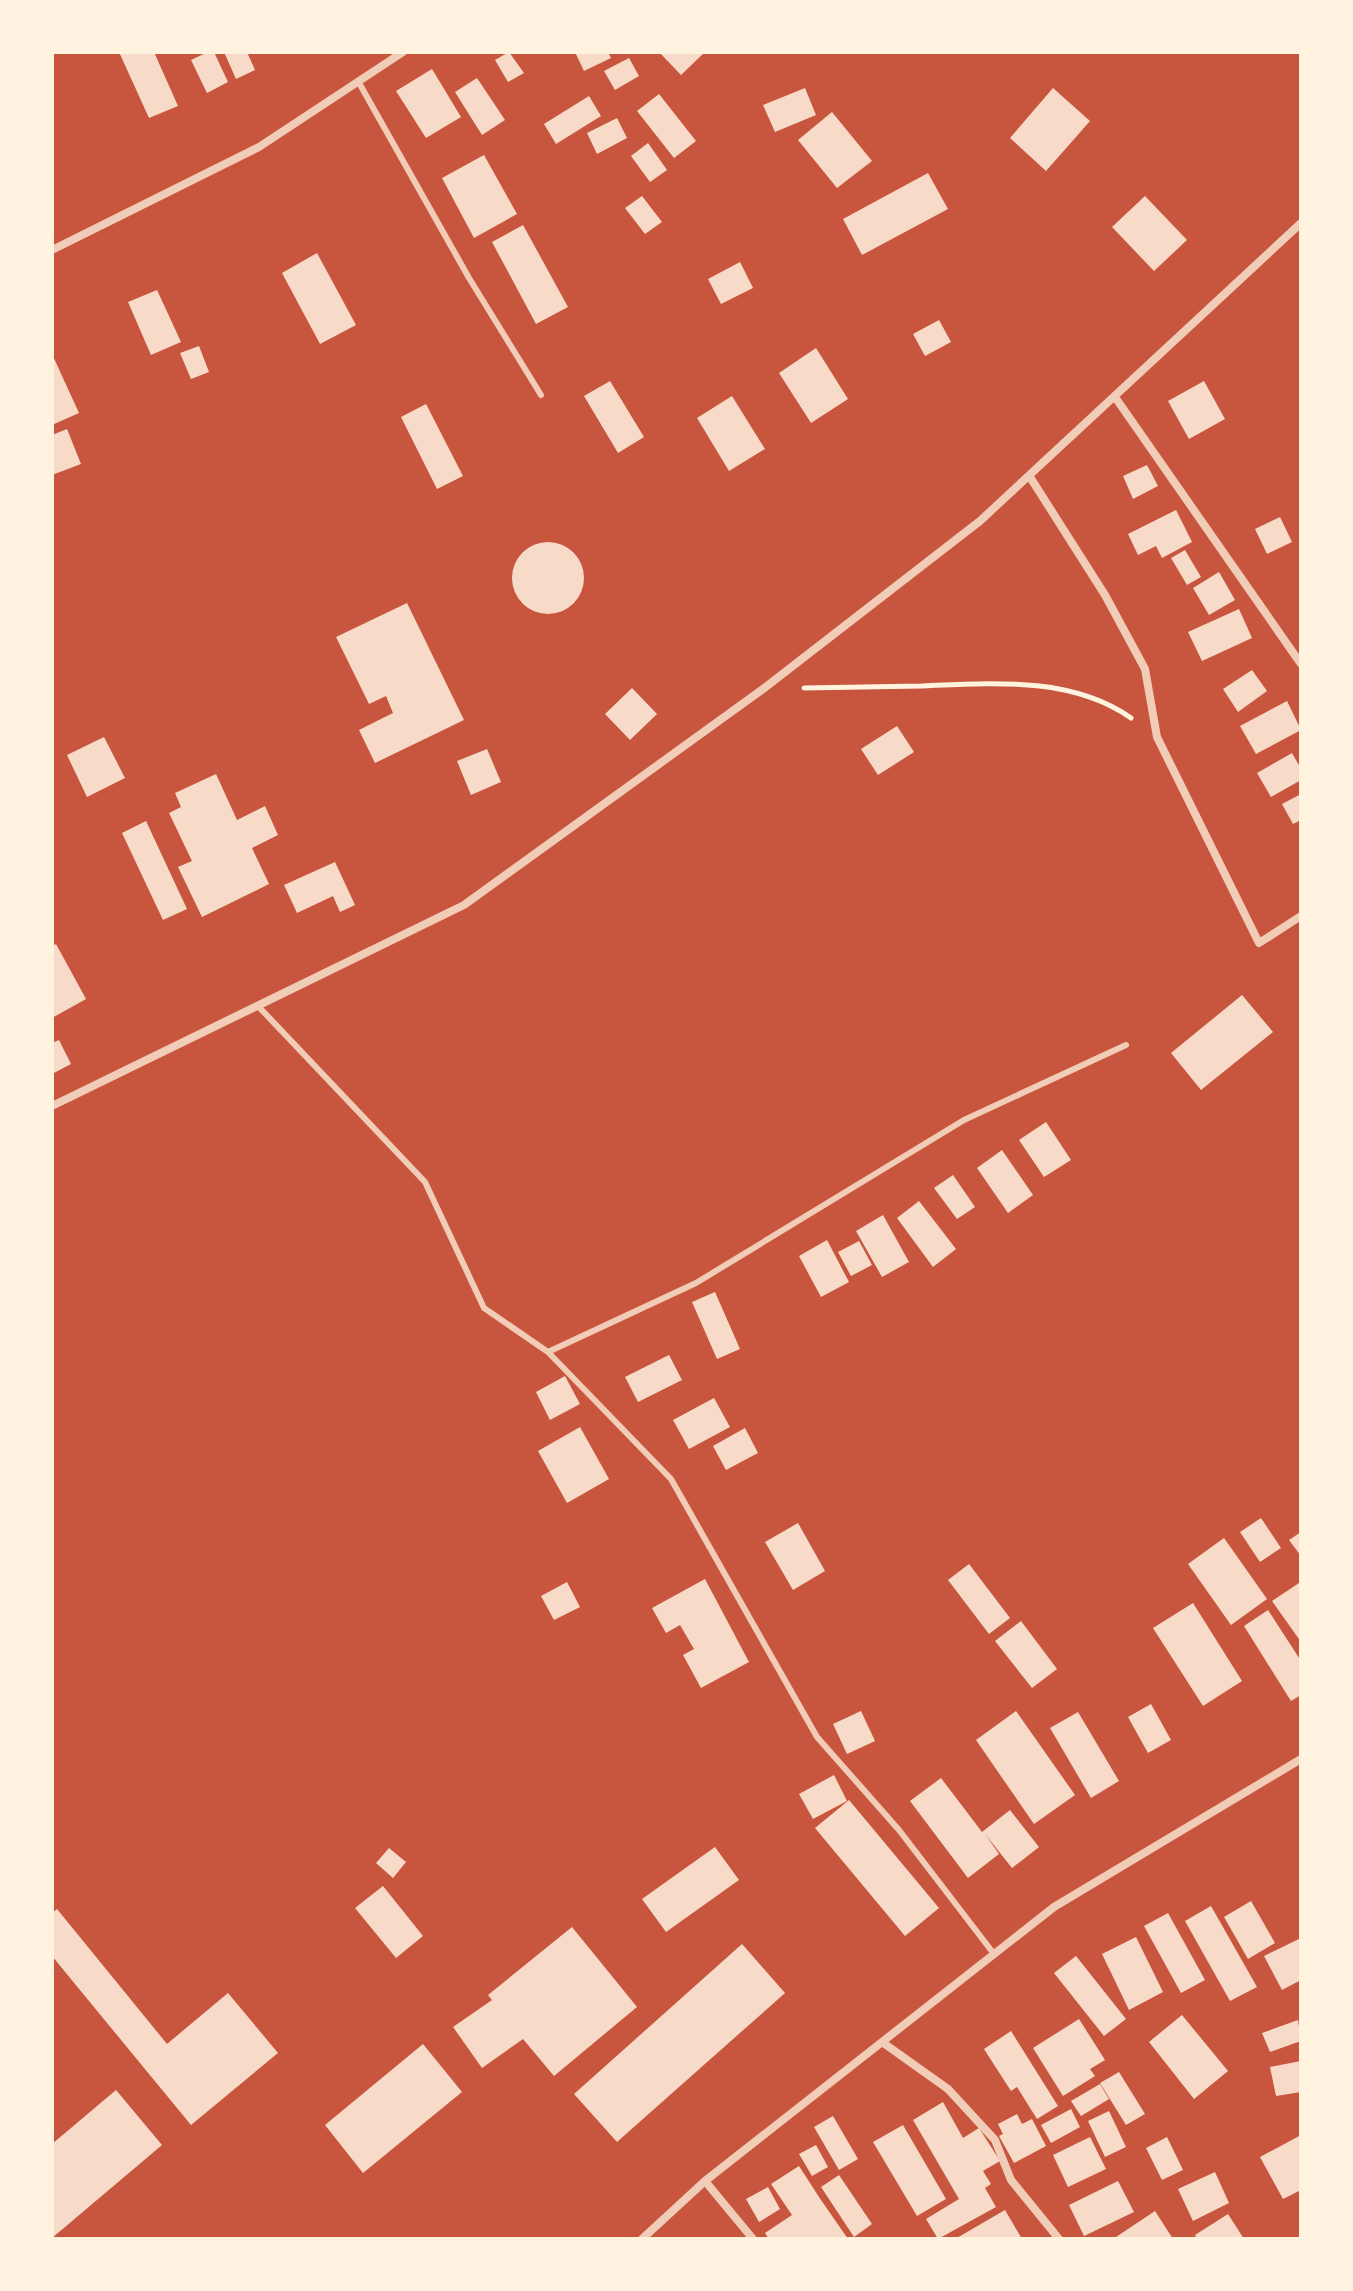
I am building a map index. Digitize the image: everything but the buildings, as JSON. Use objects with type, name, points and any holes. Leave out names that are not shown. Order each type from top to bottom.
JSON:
[{"type":"street","points":[[52,250],[259,147],[403,52]]},
{"type":"street","points":[[52,1106],[464,905],[763,689],[980,521],[1301,223]]},
{"type":"street","points":[[1115,397],[1301,664]]},
{"type":"street","points":[[1030,477],[1105,595],[1145,669],[1157,737],[1259,943],[1301,916]]},
{"type":"street","points":[[642,2239],[705,2181],[1054,1907],[1301,1759]]},
{"type":"street","points":[[882,2042],[948,2089],[995,2140],[1011,2180],[1059,2239]]},
{"type":"street","points":[[705,2181],[753,2239]]},
{"type":"lane","points":[[358,81],[457,257],[541,395]]},
{"type":"lane","points":[[258,1006],[425,1182],[484,1308],[548,1352],[671,1479],[817,1737],[899,1830],[994,1954]]},
{"type":"lane","points":[[548,1352],[696,1283],[964,1120],[1126,1045]]},
{"type":"path","points":[[763,689],[990,681],[1056,690],[1109,703],[1157,737]]}]
